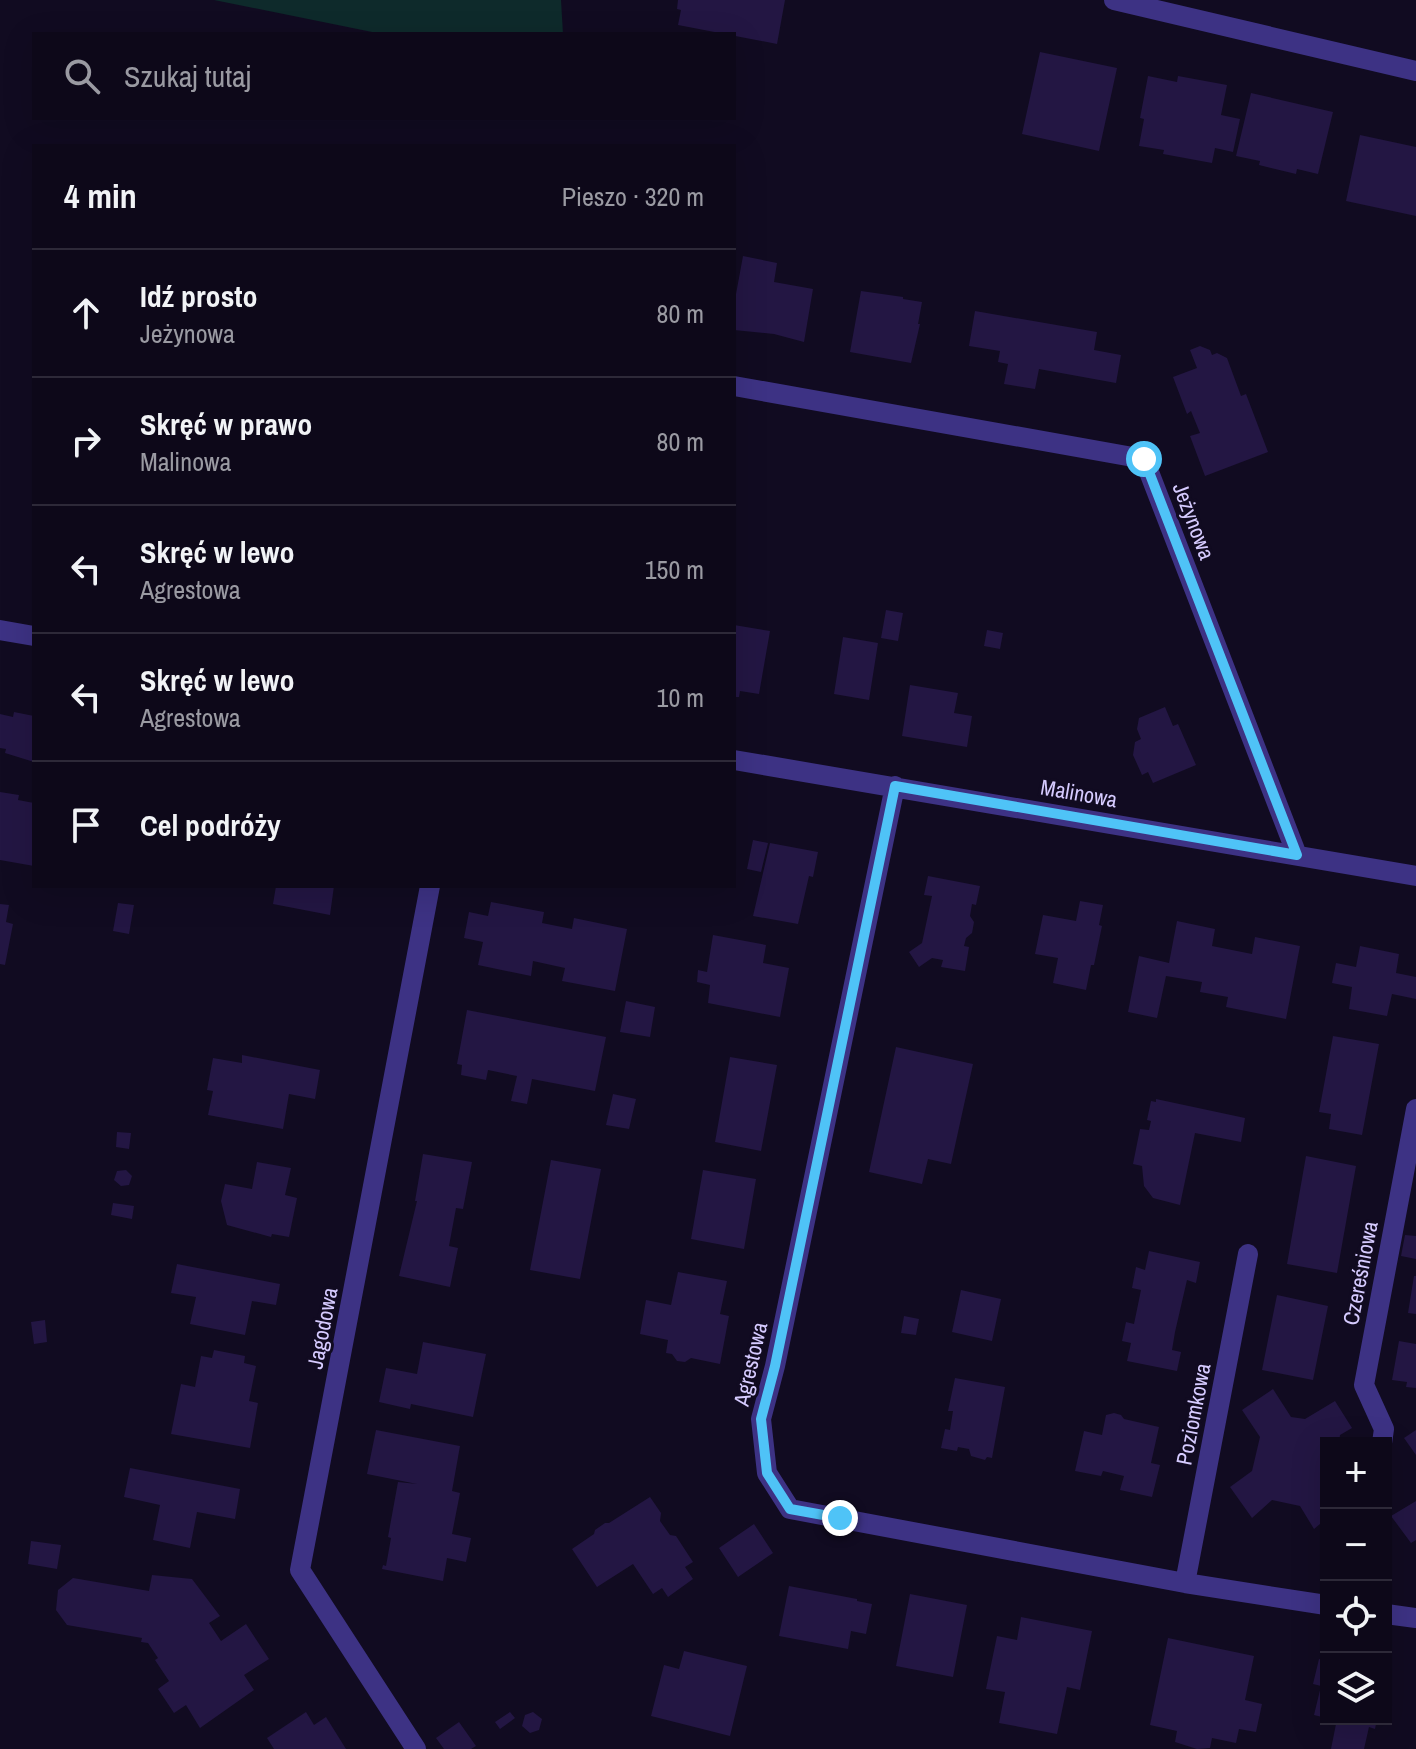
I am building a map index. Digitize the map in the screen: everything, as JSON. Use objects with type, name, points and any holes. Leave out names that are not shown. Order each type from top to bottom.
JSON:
[{"type":"street","points":[[1114,0],[1416,71]]},
{"type":"street","name":"Jeżynowa","points":[[736,386],[1144,459],[1297,855]]},
{"type":"street","points":[[0,630],[32,636]]},
{"type":"street","name":"Malinowa","points":[[736,760],[1416,876]]},
{"type":"street","name":"Agrestowa","points":[[895,786],[775,1366],[761,1419],[767,1473],[790,1509],[1185,1583],[1320,1604]]},
{"type":"street","name":"Jagodowa","points":[[416,1749],[300,1570],[430,888]]},
{"type":"street","name":"Czereśniowa","points":[[1383,1437],[1384,1429],[1364,1385],[1416,1109]]},
{"type":"street","name":"Poziomkowa","points":[[1185,1583],[1248,1254]]},
{"type":"street","points":[[1392,1615],[1416,1618]]},
{"type":"green space","points":[[214,0],[561,0],[563,32],[372,32]]},
{"type":"building","points":[[678,0],[785,0],[777,44],[736,36],[736,32],[714,32],[678,25],[681,10],[677,9]]},
{"type":"building","points":[[1040,52],[1117,68],[1099,151],[1022,134]]},
{"type":"building","points":[[1148,76],[1177,82],[1178,76],[1227,85],[1221,115],[1240,119],[1233,152],[1215,148],[1212,163],[1139,146],[1144,119],[1140,118]]},
{"type":"building","points":[[1251,93],[1333,112],[1318,174],[1297,169],[1296,174],[1236,156]]},
{"type":"building","points":[[1360,135],[1416,147],[1416,216],[1346,201]]},
{"type":"building","points":[[743,256],[777,263],[774,282],[813,289],[804,342],[774,334],[736,330],[736,294]]},
{"type":"building","points":[[861,291],[922,302],[911,363],[850,352]]},
{"type":"building","points":[[975,311],[1097,332],[1094,350],[1121,355],[1116,383],[1039,369],[1035,389],[1004,384],[1008,364],[998,362],[1000,351],[969,346]]},
{"type":"building","points":[[1200,346],[1210,350],[1212,355],[1217,353],[1227,358],[1241,396],[1246,394],[1268,452],[1205,476],[1190,436],[1200,433],[1191,411],[1187,414],[1173,377],[1197,368],[1190,350]]},
{"type":"building","points":[[886,610],[903,613],[898,641],[881,638]]},
{"type":"building","points":[[736,625],[770,631],[759,694],[740,691],[739,697],[736,697]]},
{"type":"building","points":[[987,630],[1003,633],[1000,649],[984,646]]},
{"type":"building","points":[[843,637],[878,643],[869,700],[834,694]]},
{"type":"building","points":[[910,685],[958,693],[954,713],[972,716],[967,747],[902,736]]},
{"type":"building","points":[[1165,707],[1173,726],[1178,724],[1196,765],[1153,783],[1148,772],[1142,775],[1133,755],[1135,742],[1141,739],[1137,729],[1139,718]]},
{"type":"building","points":[[14,712],[32,716],[32,761],[5,753],[6,749],[0,748],[0,714],[13,717]]},
{"type":"building","points":[[0,792],[19,795],[18,800],[32,803],[32,866],[0,860]]},
{"type":"building","points":[[753,840],[768,843],[761,872],[747,869]]},
{"type":"building","points":[[770,843],[818,852],[798,924],[753,916]]},
{"type":"building","points":[[928,876],[980,886],[976,905],[972,904],[972,933],[966,938],[964,946],[969,947],[965,971],[941,967],[943,960],[932,958],[919,967],[909,952],[922,943],[932,896],[924,895]]},
{"type":"building","points":[[276,888],[334,888],[330,915],[273,904]]},
{"type":"building","points":[[1080,901],[1103,905],[1099,925],[1102,926],[1086,990],[1053,983],[1058,958],[1035,954],[1043,915],[1076,921]]},
{"type":"building","points":[[491,902],[544,912],[542,923],[572,929],[574,918],[627,929],[615,991],[562,981],[565,968],[533,961],[531,976],[478,965],[483,942],[464,938],[469,912],[488,916]]},
{"type":"building","points":[[118,903],[134,905],[129,934],[113,931]]},
{"type":"building","points":[[0,904],[9,905],[6,922],[13,924],[5,965],[0,964]]},
{"type":"building","points":[[1177,921],[1215,929],[1212,946],[1252,954],[1255,937],[1300,946],[1286,1019],[1226,1007],[1228,997],[1200,992],[1202,982],[1166,976],[1157,1018],[1128,1012],[1139,956],[1169,963]]},
{"type":"building","points":[[713,935],[766,945],[763,963],[789,968],[780,1017],[708,1003],[710,985],[697,982],[698,970],[707,972]]},
{"type":"building","points":[[1360,946],[1399,954],[1396,973],[1416,977],[1416,999],[1392,994],[1387,1016],[1349,1009],[1352,987],[1332,983],[1336,963],[1356,967]]},
{"type":"building","points":[[626,1001],[655,1007],[650,1037],[620,1032]]},
{"type":"building","points":[[467,1010],[606,1037],[595,1091],[532,1079],[527,1104],[511,1101],[517,1076],[488,1070],[486,1080],[461,1075],[462,1065],[457,1064]]},
{"type":"building","points":[[1333,1036],[1379,1044],[1362,1135],[1329,1129],[1331,1114],[1319,1112]]},
{"type":"building","points":[[896,1047],[973,1064],[951,1164],[928,1159],[922,1184],[869,1172]]},
{"type":"building","points":[[242,1055],[320,1070],[315,1099],[289,1094],[283,1129],[208,1115],[213,1091],[207,1090],[213,1058],[242,1063]]},
{"type":"building","points":[[730,1057],[777,1065],[761,1151],[715,1142]]},
{"type":"building","points":[[613,1094],[636,1099],[629,1129],[606,1125]]},
{"type":"building","points":[[1156,1099],[1245,1118],[1241,1142],[1195,1133],[1180,1205],[1153,1198],[1144,1186],[1142,1166],[1133,1164],[1140,1129],[1149,1130],[1151,1121],[1147,1120],[1151,1101],[1156,1102]]},
{"type":"building","points":[[117,1132],[131,1133],[129,1149],[116,1147]]},
{"type":"building","points":[[423,1154],[472,1162],[463,1209],[456,1208],[449,1246],[458,1248],[450,1287],[399,1276],[417,1201]]},
{"type":"building","points":[[1306,1156],[1356,1166],[1337,1273],[1287,1264]]},
{"type":"building","points":[[551,1160],[601,1169],[580,1279],[530,1270]]},
{"type":"building","points":[[257,1162],[291,1168],[285,1195],[297,1198],[289,1237],[272,1234],[271,1237],[227,1225],[221,1201],[225,1184],[252,1189]]},
{"type":"building","points":[[126,1170],[132,1176],[129,1185],[121,1186],[114,1180],[117,1171]]},
{"type":"building","points":[[703,1170],[756,1179],[744,1249],[691,1239]]},
{"type":"building","points":[[113,1203],[134,1206],[132,1219],[111,1215]]},
{"type":"building","points":[[1405,1235],[1416,1236],[1416,1259],[1401,1256]]},
{"type":"building","points":[[1149,1251],[1200,1262],[1196,1283],[1187,1280],[1175,1332],[1172,1350],[1181,1352],[1177,1371],[1127,1361],[1131,1343],[1122,1341],[1126,1322],[1134,1324],[1141,1290],[1132,1288],[1136,1267],[1145,1270]]},
{"type":"building","points":[[177,1264],[280,1284],[276,1305],[252,1301],[245,1335],[190,1324],[196,1297],[171,1293]]},
{"type":"building","points":[[678,1272],[727,1281],[720,1314],[729,1316],[720,1364],[691,1358],[685,1362],[677,1361],[672,1354],[666,1353],[668,1340],[640,1334],[646,1300],[671,1305]]},
{"type":"building","points":[[1416,1276],[1416,1314],[1408,1313]]},
{"type":"building","points":[[961,1290],[1001,1299],[992,1341],[952,1332]]},
{"type":"building","points":[[1277,1295],[1328,1306],[1313,1380],[1262,1370]]},
{"type":"building","points":[[904,1316],[919,1319],[916,1335],[901,1333]]},
{"type":"building","points":[[45,1320],[47,1342],[34,1344],[31,1322]]},
{"type":"building","points":[[1399,1341],[1416,1344],[1416,1388],[1406,1387],[1407,1382],[1392,1380]]},
{"type":"building","points":[[423,1342],[486,1354],[473,1417],[411,1404],[410,1409],[379,1402],[386,1368],[417,1374]]},
{"type":"building","points":[[214,1350],[245,1356],[244,1363],[256,1366],[249,1401],[258,1403],[250,1448],[171,1434],[181,1384],[195,1387],[201,1356],[212,1358]]},
{"type":"building","points":[[955,1378],[1005,1387],[992,1458],[985,1460],[971,1456],[969,1449],[958,1447],[957,1451],[941,1448],[945,1429],[950,1430],[953,1411],[948,1411]]},
{"type":"building","points":[[1273,1389],[1291,1417],[1305,1419],[1335,1401],[1352,1428],[1340,1437],[1320,1437],[1320,1524],[1314,1529],[1300,1506],[1272,1500],[1252,1518],[1230,1487],[1252,1471],[1260,1437],[1242,1410]]},
{"type":"building","points":[[1114,1413],[1124,1419],[1159,1427],[1151,1463],[1160,1465],[1152,1497],[1120,1490],[1124,1476],[1103,1471],[1101,1476],[1075,1471],[1084,1431],[1102,1435],[1106,1415]]},
{"type":"building","points":[[376,1430],[460,1446],[452,1491],[460,1493],[452,1534],[471,1538],[466,1562],[447,1558],[443,1581],[382,1569],[383,1565],[386,1566],[398,1482],[417,1484],[367,1474]]},
{"type":"building","points":[[1416,1430],[1416,1455],[1404,1438]]},
{"type":"building","points":[[130,1468],[240,1489],[235,1519],[197,1512],[190,1548],[153,1540],[160,1505],[124,1497]]},
{"type":"building","points":[[650,1497],[661,1513],[660,1521],[670,1535],[676,1536],[693,1562],[685,1567],[693,1579],[668,1597],[662,1588],[653,1594],[633,1564],[597,1587],[572,1549],[605,1523]]},
{"type":"building","points":[[1416,1501],[1416,1540],[1411,1543],[1392,1515]]},
{"type":"building","points":[[754,1524],[773,1553],[738,1577],[719,1548]]},
{"type":"building","points":[[31,1541],[61,1545],[57,1569],[28,1564]]},
{"type":"building","points":[[152,1575],[192,1579],[220,1616],[209,1623],[221,1641],[246,1624],[269,1659],[244,1675],[254,1690],[200,1728],[186,1705],[174,1713],[158,1689],[169,1681],[148,1643],[141,1642],[142,1638],[67,1625],[56,1610],[58,1590],[73,1578],[149,1591]]},
{"type":"building","points":[[789,1586],[872,1604],[866,1634],[851,1631],[848,1649],[779,1636]]},
{"type":"building","points":[[910,1594],[967,1605],[953,1677],[896,1666]]},
{"type":"building","points":[[1021,1617],[1092,1631],[1080,1690],[1067,1687],[1057,1734],[999,1723],[1005,1692],[986,1689],[997,1636],[1017,1640]]},
{"type":"building","points":[[1168,1638],[1254,1656],[1245,1700],[1262,1704],[1256,1732],[1239,1729],[1236,1743],[1212,1738],[1210,1748],[1197,1749],[1175,1742],[1177,1731],[1150,1725]]},
{"type":"building","points":[[684,1651],[747,1666],[730,1736],[651,1716],[664,1665],[679,1669]]},
{"type":"building","points":[[1319,1659],[1320,1686],[1313,1684]]},
{"type":"building","points":[[1320,1690],[1320,1716],[1314,1715]]},
{"type":"building","points":[[306,1712],[314,1725],[326,1717],[346,1749],[274,1749],[267,1738]]},
{"type":"building","points":[[510,1712],[515,1718],[500,1729],[495,1722]]},
{"type":"building","points":[[533,1712],[542,1719],[539,1730],[530,1733],[522,1726],[525,1715]]},
{"type":"building","points":[[459,1722],[476,1746],[471,1749],[444,1749],[436,1738]]},
{"type":"building","points":[[1336,1725],[1376,1725],[1375,1729],[1369,1727],[1364,1749],[1331,1749]]},
{"type":"route","points":[[840,1518],[790,1509],[767,1473],[761,1419],[775,1366],[895,786],[1297,855],[1144,459]]}]
